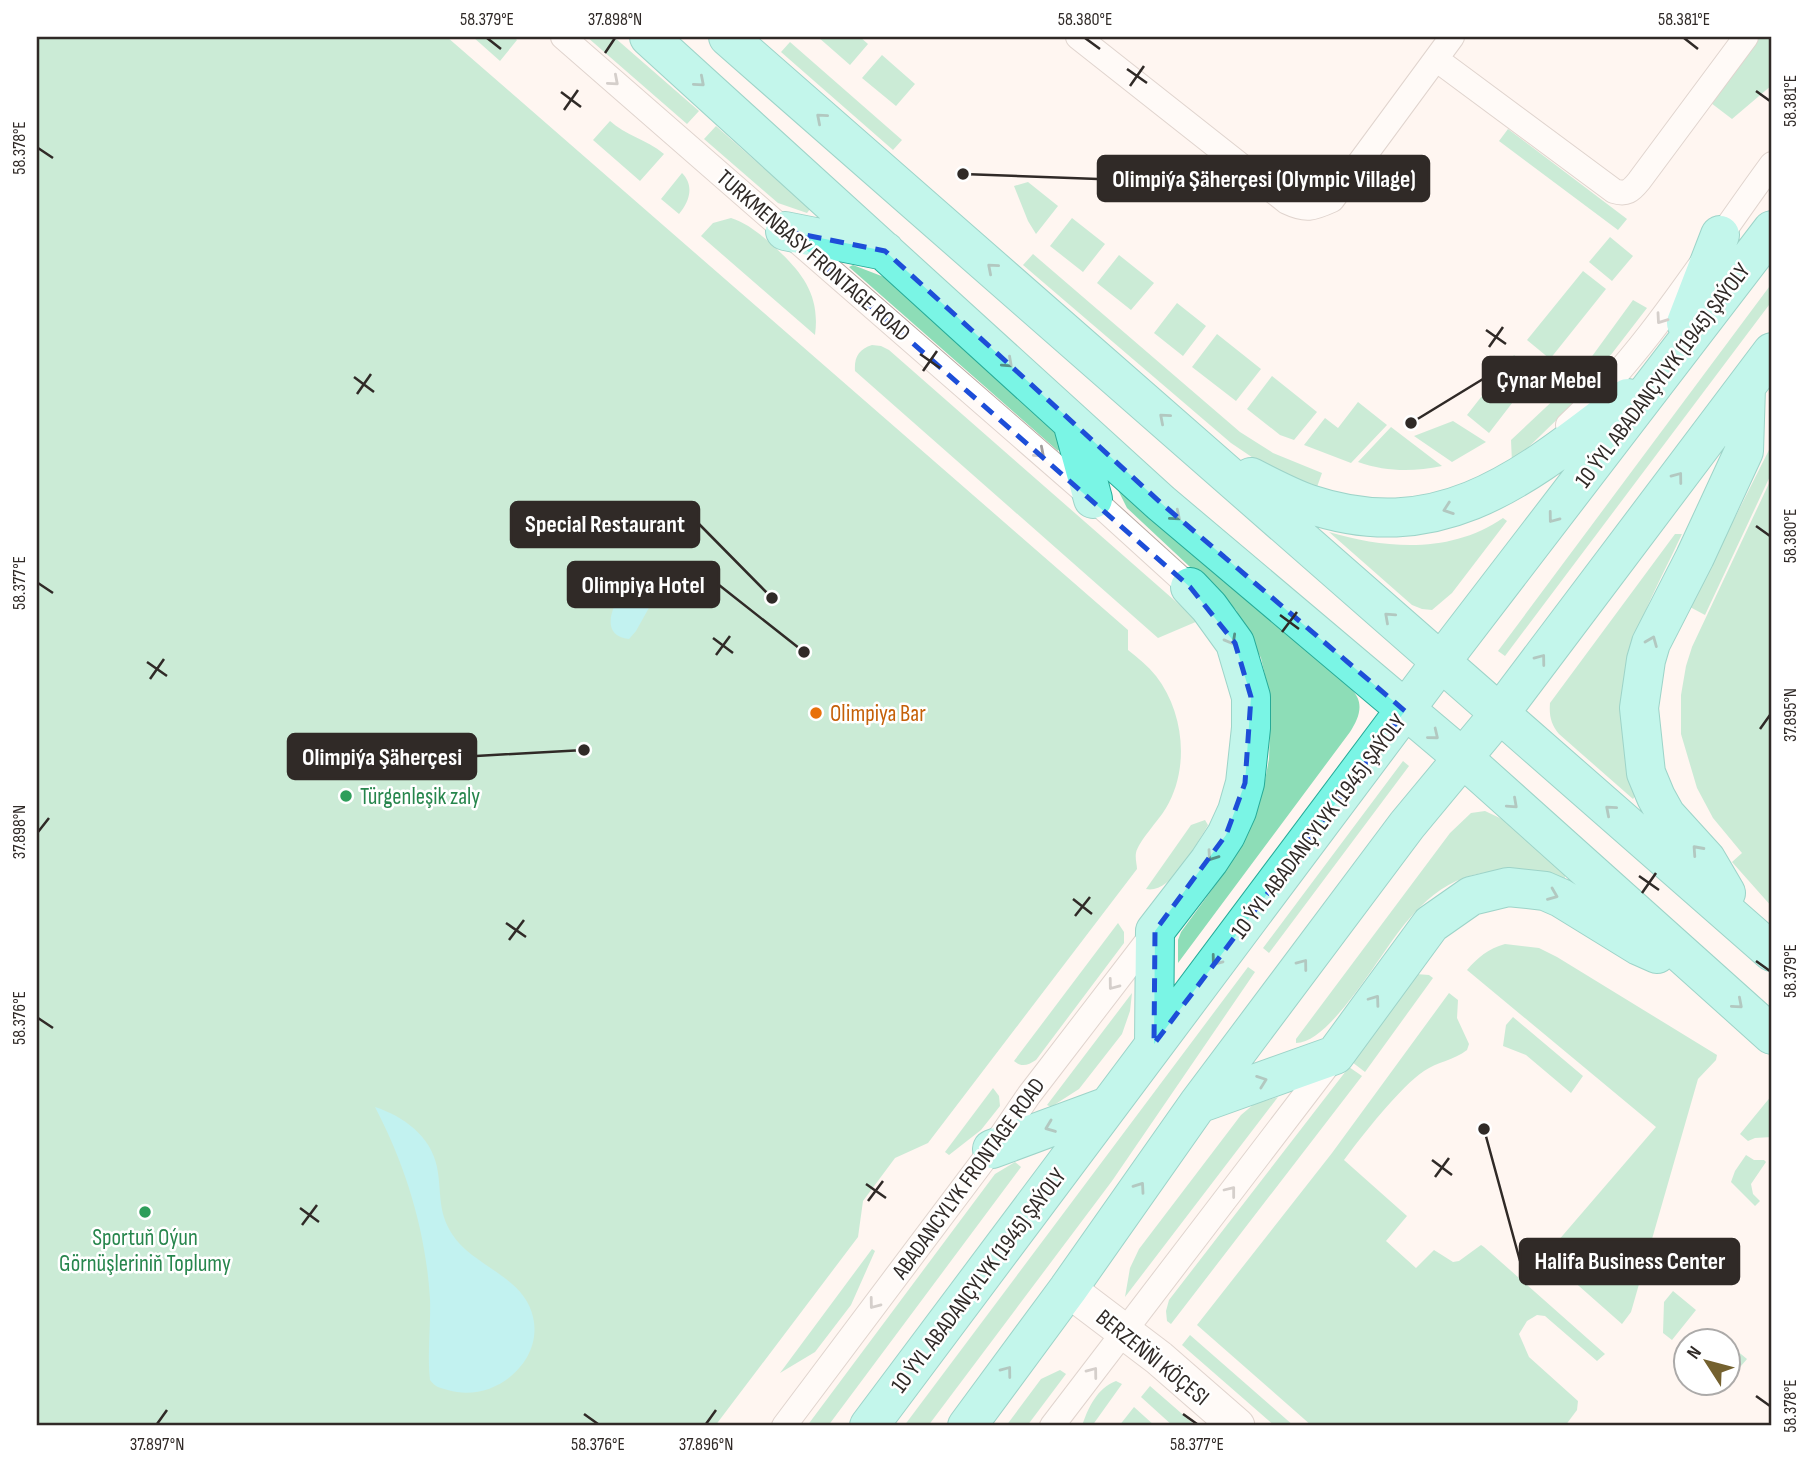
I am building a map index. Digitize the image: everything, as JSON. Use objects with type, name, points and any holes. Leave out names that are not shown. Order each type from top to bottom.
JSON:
[{"type":"main road","points":[[649,37],[1161,503],[1463,758],[1772,1035]]},
{"type":"main road","points":[[728,37],[1759,940]]},
{"type":"main road","name":"10 ÝYL ABADANÇYLYK (1945) ŞAÝOLY","points":[[869,1426],[1440,663],[1772,230]]},
{"type":"main road","points":[[785,231],[885,251]]},
{"type":"main road","points":[[1202,452],[1298,500],[1342,514],[1401,518],[1432,515],[1502,487],[1566,446],[1669,367],[1720,235]]},
{"type":"main road","points":[[967,1426],[1068,1289],[1198,1104],[1408,825],[1500,713],[1772,352]]},
{"type":"main road","points":[[1746,388],[1744,451],[1701,545],[1651,643],[1639,708],[1646,773],[1656,797],[1666,815],[1706,859],[1759,940]]},
{"type":"main road","points":[[1072,422],[1093,499]]},
{"type":"main road","points":[[1154,1044],[1154,930],[1209,861],[1226,835],[1245,783],[1248,758],[1251,696],[1244,668],[1235,643],[1209,607],[1190,587]]},
{"type":"main road","points":[[1198,1104],[1335,1055],[1431,925],[1471,896],[1490,891],[1508,887],[1545,891],[1573,904],[1639,946],[1704,975]]},
{"type":"main road","points":[[992,1149],[1108,1106]]},
{"type":"street","name":"TURKMENBASY FRONTAGE ROAD","points":[[563,37],[1093,499],[1190,587]]},
{"type":"street","points":[[1078,37],[1287,202],[1302,209],[1316,208],[1332,200],[1452,37]]},
{"type":"street","points":[[1436,59],[1614,191],[1622,193],[1630,191],[1639,181],[1746,37]]},
{"type":"street","name":"10 ÝYL ABADANÇYLYK (1945) ŞAÝOLY","points":[[1502,487],[1584,410],[1649,336],[1772,164]]},
{"type":"street","name":"ABADANCYLYK FRONTAGE ROAD","points":[[784,1426],[1154,930]]},
{"type":"street","points":[[1052,1426],[1335,1055]]},
{"type":"street","name":"BERZEŇŇI KÖÇESI","points":[[1068,1289],[1159,1358],[1237,1426]]},
{"type":"highlighted area","points":[[785,231],[885,251],[1161,503],[1405,711],[1154,1044],[1155,931],[1226,835],[1245,783],[1251,697],[1235,643],[1190,587]]},
{"type":"green space","points":[[37,37],[447,37],[1128,630],[1128,650],[1153,672],[1173,706],[1180,740],[1178,776],[1166,808],[1138,848],[1137,869],[928,1143],[895,1158],[863,1201],[858,1237],[715,1426],[37,1426]]},
{"type":"green space","points":[[473,37],[514,37],[517,40],[500,61]]},
{"type":"green space","points":[[587,37],[614,37],[699,111],[687,124]]},
{"type":"green space","points":[[818,37],[860,37],[868,44],[850,65]]},
{"type":"green space","points":[[1760,37],[1772,37],[1772,85],[1732,119],[1711,103]]},
{"type":"green space","points":[[790,42],[902,140],[893,150],[781,52]]},
{"type":"green space","points":[[882,55],[915,84],[896,106],[862,78]]},
{"type":"green space","points":[[610,121],[664,154],[640,181],[593,140]]},
{"type":"green space","points":[[716,126],[810,209],[807,213],[778,203],[704,139]]},
{"type":"green space","points":[[1508,129],[1627,219],[1618,230],[1499,141]]},
{"type":"green space","points":[[682,173],[688,183],[689,194],[679,214],[661,199]]},
{"type":"green space","points":[[1028,182],[1058,206],[1036,234],[1014,186]]},
{"type":"green space","points":[[731,218],[759,234],[798,271],[811,293],[816,319],[815,335],[701,236],[713,223]]},
{"type":"green space","points":[[1072,218],[1105,244],[1083,272],[1050,246]]},
{"type":"green space","points":[[1610,237],[1633,256],[1612,281],[1589,262]]},
{"type":"green space","points":[[1033,254],[1240,432],[1273,453],[1322,473],[1317,487],[1265,466],[1231,443],[1023,265]]},
{"type":"green space","points":[[1119,255],[1154,283],[1131,310],[1097,283]]},
{"type":"green space","points":[[853,265],[884,277],[1054,430],[1061,447],[1058,451],[849,267]]},
{"type":"green space","points":[[1583,271],[1606,289],[1550,359],[1527,340]]},
{"type":"green space","points":[[1772,283],[1772,301],[1505,656],[1498,651]]},
{"type":"green space","points":[[1633,300],[1647,308],[1573,404],[1512,463],[1511,440],[1582,370]]},
{"type":"green space","points":[[1177,303],[1206,326],[1183,356],[1154,333]]},
{"type":"green space","points":[[1217,334],[1261,369],[1236,401],[1192,367]]},
{"type":"green space","points":[[872,345],[889,350],[1198,621],[1158,638],[855,371],[858,354]]},
{"type":"green space","points":[[1514,355],[1536,372],[1489,433],[1467,415]]},
{"type":"green space","points":[[1272,376],[1317,412],[1294,440],[1280,435],[1247,409]]},
{"type":"green space","points":[[1358,402],[1387,425],[1351,463],[1304,445],[1325,418],[1338,428]]},
{"type":"green space","points":[[1453,421],[1486,442],[1452,462],[1414,436]]},
{"type":"green space","points":[[1391,427],[1442,466],[1400,470],[1358,462]]},
{"type":"green space","points":[[1772,444],[1772,472],[1705,615],[1690,607]]},
{"type":"green space","points":[[1109,472],[1352,690],[1359,705],[1358,716],[1350,732],[1178,963],[1178,940],[1181,932],[1241,845],[1264,786],[1269,759],[1271,701],[1261,658],[1236,610],[1127,508]]},
{"type":"green space","points":[[1772,477],[1772,907],[1732,862],[1742,853],[1713,818],[1697,788],[1681,734],[1681,695],[1692,647]]},
{"type":"green space","points":[[1503,518],[1507,521],[1452,593],[1432,610],[1412,605],[1329,532],[1373,542],[1418,545],[1462,538]]},
{"type":"green space","points":[[1675,534],[1682,534],[1641,622],[1627,667],[1623,691],[1623,726],[1636,795],[1633,799],[1559,734],[1551,720],[1550,703]]},
{"type":"green space","points":[[1403,761],[1409,766],[1269,953],[1263,948]]},
{"type":"green space","points":[[1485,811],[1502,819],[1565,873],[1565,878],[1491,872],[1464,878],[1449,885],[1427,900],[1409,919],[1341,1011],[1310,1039],[1296,1043],[1296,1039],[1450,833],[1471,813]]},
{"type":"green space","points":[[1205,820],[1208,825],[1180,870],[1164,885],[1146,889],[1191,825]]},
{"type":"green space","points":[[1118,923],[1124,932],[1124,943],[1036,1060],[1025,1065],[1014,1061]]},
{"type":"green space","points":[[1505,944],[1539,948],[1557,957],[1717,1055],[1716,1060],[1698,1079],[1631,1312],[1622,1324],[1545,1256],[1656,1127],[1467,970],[1484,954]]},
{"type":"green space","points":[[1248,967],[1255,972],[1112,1181],[928,1426],[904,1426]]},
{"type":"green space","points":[[1416,974],[1433,978],[1365,1072],[1352,1062]]},
{"type":"green space","points":[[1132,993],[1130,1011],[1122,1034],[1079,1089],[1051,1107],[1047,1105]]},
{"type":"green space","points":[[1449,993],[1458,1000],[1457,1018],[1469,1044],[1467,1050],[1429,1068],[1415,1078],[1382,1112],[1344,1160],[1407,1216],[1386,1241],[1416,1268],[1434,1250],[1453,1262],[1459,1261],[1481,1245],[1605,1354],[1597,1361],[1545,1316],[1537,1315],[1527,1321],[1519,1334],[1529,1357],[1578,1401],[1577,1410],[1565,1426],[1312,1426],[1197,1325],[1332,1153]]},
{"type":"green space","points":[[1513,1017],[1583,1076],[1571,1093],[1526,1055],[1503,1046],[1506,1025]]},
{"type":"green space","points":[[1349,1067],[1362,1076],[1171,1324],[1167,1321],[1166,1311],[1169,1300]]},
{"type":"green space","points":[[993,1088],[999,1096],[1000,1106],[981,1130],[949,1155],[945,1152]]},
{"type":"green space","points":[[1772,1095],[1772,1137],[1748,1141],[1740,1134]]},
{"type":"green space","points":[[1278,1097],[1125,1297],[1130,1268],[1139,1249],[1241,1115],[1254,1104]]},
{"type":"green space","points":[[1746,1155],[1766,1162],[1751,1184],[1753,1194],[1760,1201],[1755,1206],[1731,1182]]},
{"type":"green space","points":[[1015,1162],[1021,1167],[828,1426],[807,1426],[995,1174]]},
{"type":"green space","points":[[872,1249],[875,1251],[851,1305],[815,1352],[780,1373]]},
{"type":"green space","points":[[1673,1291],[1696,1310],[1683,1326],[1672,1326],[1672,1340],[1663,1333],[1664,1302]]},
{"type":"green space","points":[[1190,1335],[1294,1426],[1275,1426],[1182,1345]]},
{"type":"green space","points":[[1060,1370],[1066,1374],[1027,1426],[1006,1426],[1041,1379]]},
{"type":"green space","points":[[1116,1381],[1122,1384],[1092,1426],[1082,1426],[1098,1394]]},
{"type":"green space","points":[[1150,1386],[1196,1426],[1173,1426],[1141,1397]]},
{"type":"green space","points":[[1134,1407],[1155,1426],[1119,1426]]},
{"type":"water","points":[[651,564],[663,568],[665,579],[636,631],[629,639],[617,635],[611,627],[611,616],[616,603],[632,579]]},
{"type":"water","points":[[375,1107],[396,1116],[422,1137],[434,1156],[442,1209],[452,1234],[472,1255],[509,1281],[528,1303],[533,1317],[531,1350],[523,1364],[497,1385],[465,1393],[440,1388],[430,1380],[430,1299],[419,1224],[396,1152]]},
{"type":"place","name":"Olimpiýa Şäherçesi (Olympic Village)","points":[[963,174]]},
{"type":"place","name":"Çynar Mebel","points":[[1411,423]]},
{"type":"place","name":"Special Restaurant","points":[[772,598]]},
{"type":"place","name":"Olimpiya Hotel","points":[[804,652]]},
{"type":"place","name":"Olimpiya Bar","points":[[816,713]]},
{"type":"place","name":"Olimpiýa Şäherçesi","points":[[584,750]]},
{"type":"place","name":"Türgenleşik zaly","points":[[346,796]]},
{"type":"place","name":"Halifa Business Center","points":[[1484,1129]]},
{"type":"place","name":"Sportuň Oýun Görnüşleriniň Toplumy","points":[[145,1212]]}]
